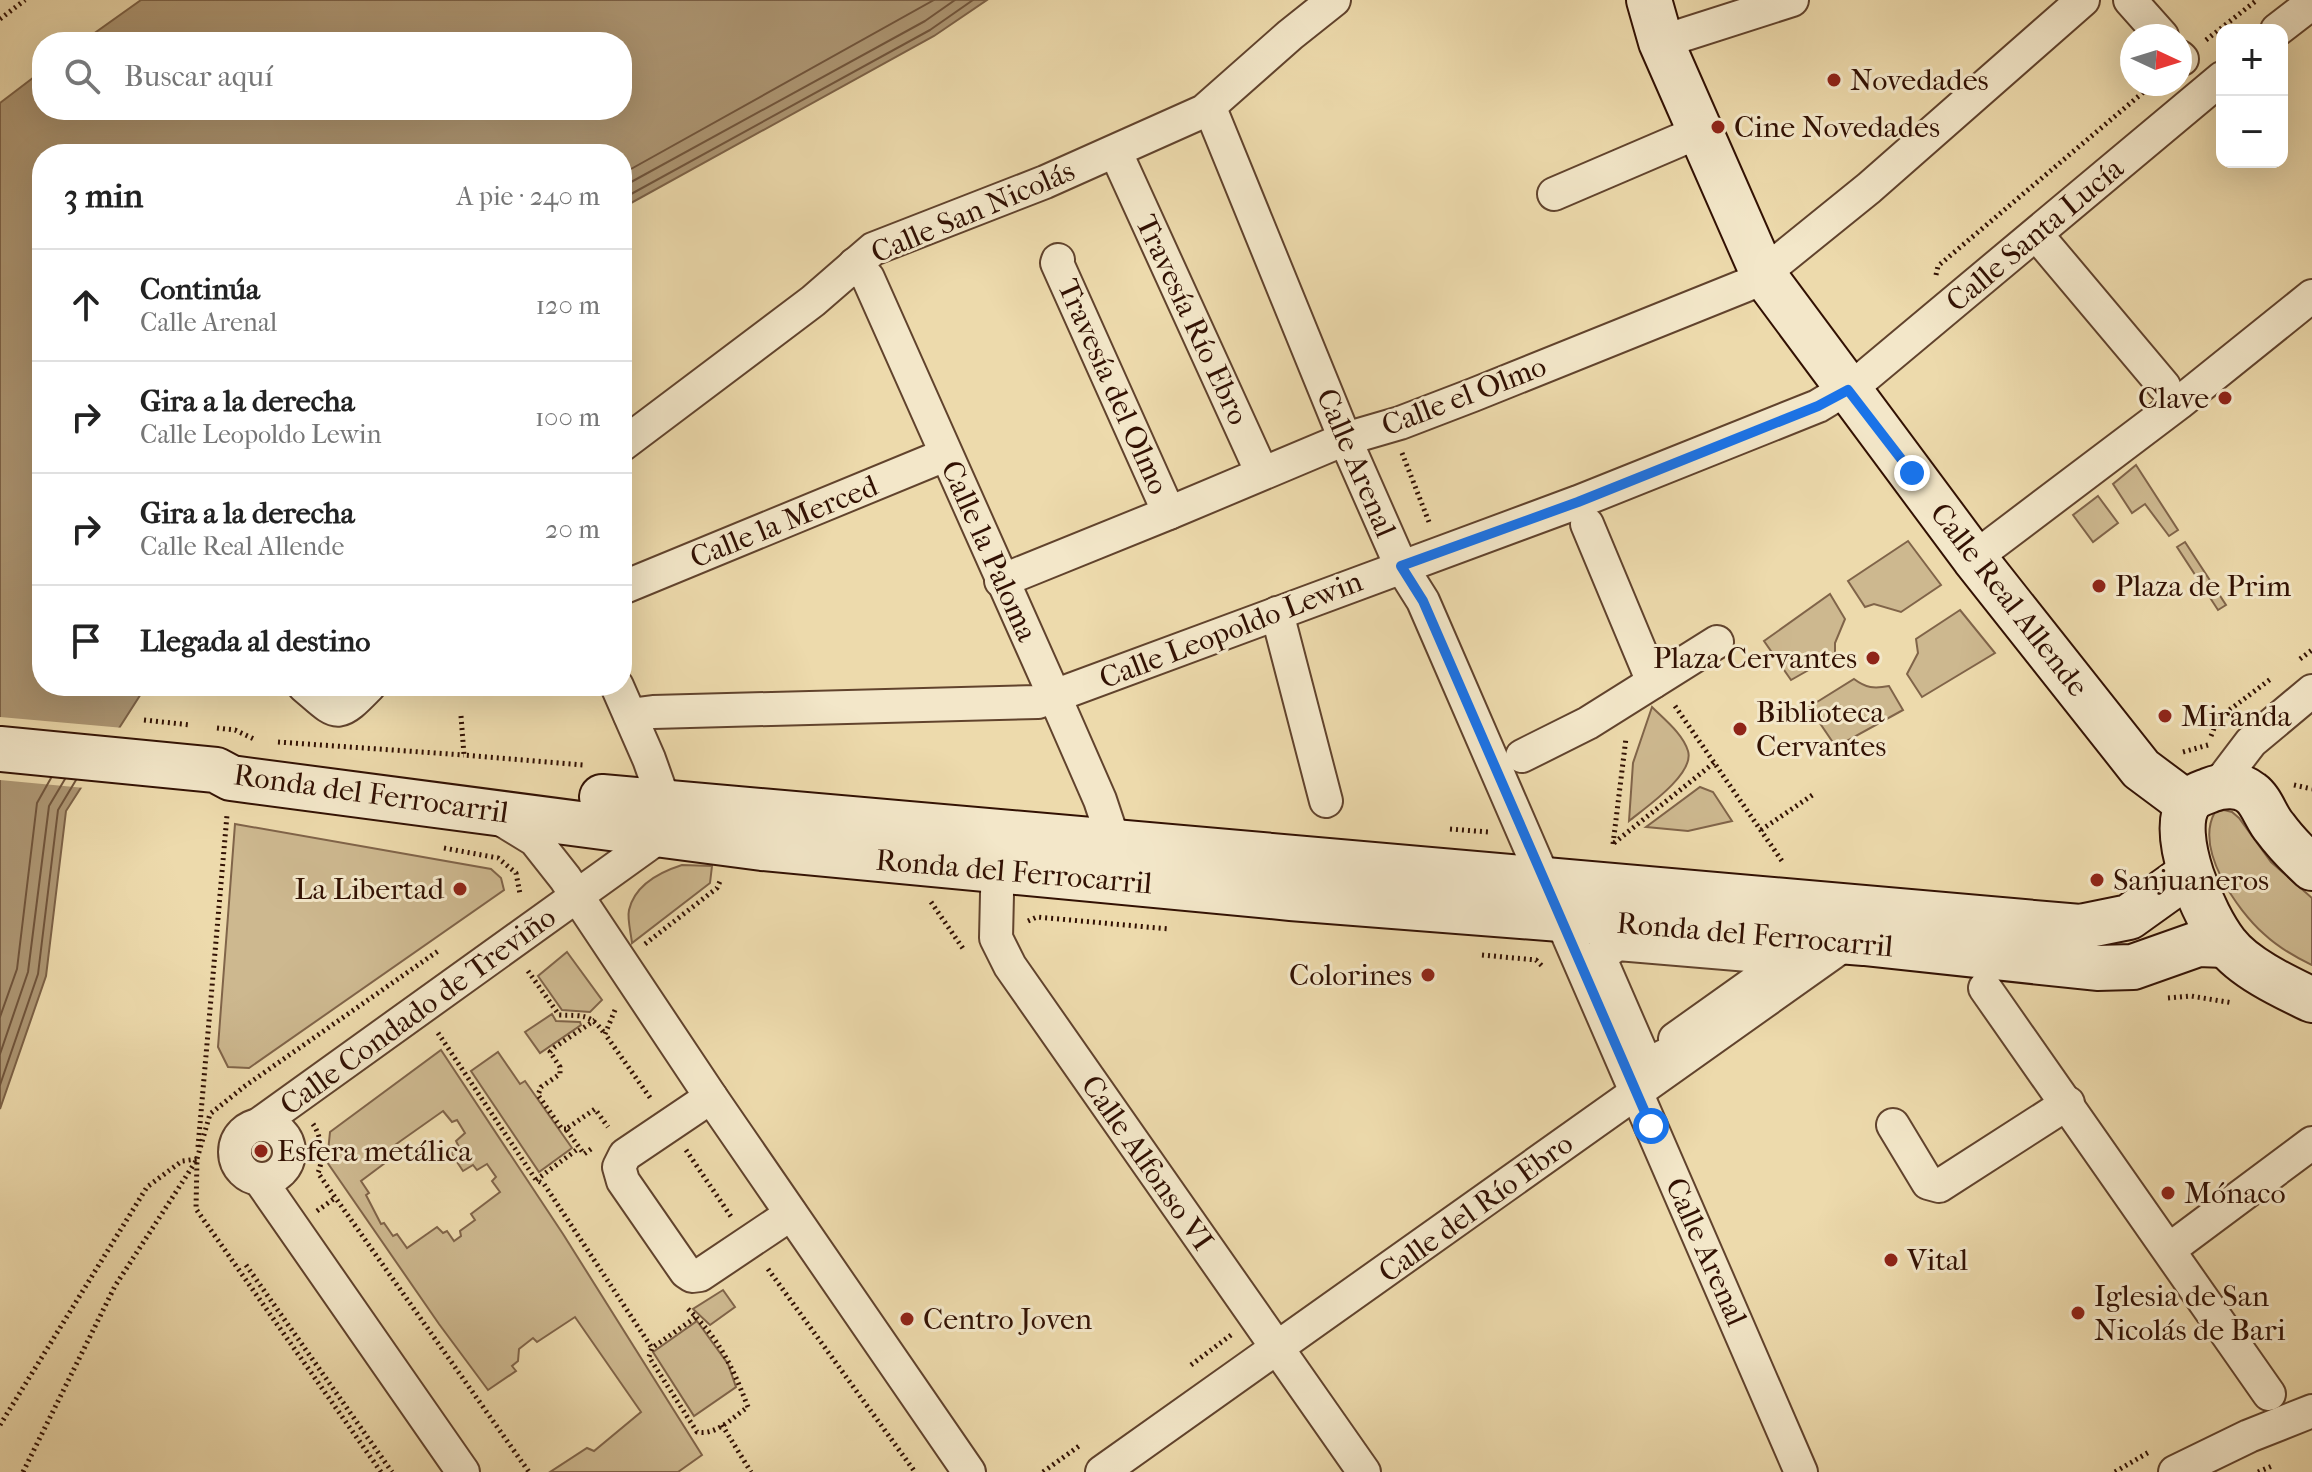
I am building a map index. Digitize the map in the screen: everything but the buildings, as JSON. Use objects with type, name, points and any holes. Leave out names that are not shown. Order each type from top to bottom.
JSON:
[{"type":"main road","name":"Calle Real Allende","points":[[1649,0],[1661,42],[1763,274],[1974,558],[2141,769],[2202,796]]},
{"type":"main road","points":[[0,749],[223,774]]},
{"type":"main road","name":"Ronda del Ferrocarril","points":[[664,819],[492,813],[223,774],[232,762],[664,819],[724,844],[998,852],[1560,920],[1848,942],[2097,968],[2133,967],[2198,944],[2226,945]]},
{"type":"main road","points":[[2312,868],[2273,827],[2251,793],[2239,788],[2202,796],[2184,828],[2189,874],[2226,945],[2268,976],[2312,1000]]},
{"type":"main road","name":"Ronda del Ferrocarril","points":[[998,852],[1114,842],[2080,927],[2129,917],[2189,874]]},
{"type":"street","name":"Calle San Nicolás","points":[[632,437],[813,301],[873,249],[1045,182],[1210,108],[1290,35],[1334,0]]},
{"type":"street","points":[[1661,42],[1792,0]]},
{"type":"street","points":[[2130,0],[2151,24]]},
{"type":"street","points":[[1775,264],[1869,188],[2081,1]]},
{"type":"street","points":[[2285,24],[2312,3]]},
{"type":"street","name":"Calle Santa Lucía","points":[[1848,390],[2216,83]]},
{"type":"street","name":"Calle Arenal","points":[[1210,108],[1345,439],[1401,566],[1423,601],[1801,1472]]},
{"type":"street","points":[[1554,194],[1687,137]]},
{"type":"street","name":"Travesía Río Ebro","points":[[1122,166],[1262,473]]},
{"type":"street","points":[[2047,247],[2164,386]]},
{"type":"street","name":"Travesía del Olmo","points":[[1058,260],[1169,513]]},
{"type":"street","name":"Calle la Paloma","points":[[855,264],[868,278],[1100,800],[1114,842]]},
{"type":"street","name":"Calle el Olmo","points":[[1001,581],[1345,439],[1473,395],[1749,284]]},
{"type":"street","points":[[1974,558],[2179,403],[2312,296]]},
{"type":"street","name":"Calle Leopoldo Lewin","points":[[630,715],[1038,702],[1578,502],[1818,406],[1848,390]]},
{"type":"street","name":"Calle la Merced","points":[[632,584],[945,455]]},
{"type":"street","points":[[1587,524],[1648,685]]},
{"type":"street","points":[[1277,613],[1326,801]]},
{"type":"street","points":[[1522,756],[1588,723],[1717,642]]},
{"type":"street","points":[[2202,796],[2251,742],[2312,691]]},
{"type":"street","points":[[316,696],[337,711],[344,710],[359,696]]},
{"type":"street","points":[[621,696],[649,759],[664,819]]},
{"type":"street","name":"Calle Condado de Treviño","points":[[492,813],[535,840],[579,897],[711,1097],[969,1472]]},
{"type":"street","name":"Calle Condado de Treviño","points":[[463,1472],[260,1180],[270,1179],[285,1169],[290,1151],[283,1134],[276,1128],[258,1125],[538,923],[579,897],[664,819]]},
{"type":"street","name":"Calle Alfonso VI","points":[[998,852],[996,938],[1010,966],[1364,1472]]},
{"type":"street","name":"Calle del Río Ebro","points":[[1102,1472],[1848,942]]},
{"type":"street","points":[[1618,944],[1785,958],[1793,967],[1779,976],[1772,970],[1675,1039],[1679,1049],[1652,1062],[1643,1057],[1599,956],[1618,944]]},
{"type":"street","points":[[1985,988],[2269,1394]]},
{"type":"street","points":[[711,1097],[625,1155],[619,1167],[620,1175],[689,1275],[700,1275],[791,1214]]},
{"type":"street","points":[[1893,1125],[1928,1183],[1939,1186],[2068,1103]]},
{"type":"street","points":[[2170,1249],[2312,1143]]},
{"type":"street","points":[[2182,1463],[2312,1411]]},
{"type":"path","points":[[0,19],[25,0]]},
{"type":"path","points":[[2192,40],[2257,0]]},
{"type":"path","points":[[1938,266],[2139,96]]},
{"type":"path","points":[[1391,425],[1441,551]]},
{"type":"path","points":[[1613,844],[1625,741],[1648,685],[1685,719],[1782,861],[1766,859]]},
{"type":"path","points":[[461,716],[464,755]]},
{"type":"path","points":[[235,730],[257,741]]},
{"type":"path","points":[[273,742],[626,768],[649,759]]},
{"type":"path","points":[[1613,844],[1715,762]]},
{"type":"path","points":[[23,1472],[115,1286],[197,1159],[223,774]]},
{"type":"path","points":[[1761,830],[1814,794]]},
{"type":"path","points":[[1613,844],[1628,846]]},
{"type":"path","points":[[1022,925],[1037,917],[1177,929]]},
{"type":"path","points":[[1476,955],[1536,960],[1547,973]]},
{"type":"path","points":[[524,966],[559,1015],[589,1017],[605,1034]]},
{"type":"path","points":[[566,1129],[562,1129],[538,1095],[541,1087],[560,1074],[560,1067],[550,1052],[595,1020]]},
{"type":"path","points":[[436,1029],[536,1180],[544,1184],[652,1348]]},
{"type":"path","points":[[310,1119],[319,1133],[321,1166],[318,1173],[529,1472]]},
{"type":"path","points":[[536,1180],[579,1148]]},
{"type":"path","points":[[0,1423],[147,1187],[182,1161],[197,1159]]},
{"type":"path","points":[[749,1243],[915,1472]]},
{"type":"path","points":[[246,1265],[392,1472]]},
{"type":"path","points":[[687,1309],[696,1317],[708,1329],[730,1361],[748,1407],[711,1432],[697,1432],[649,1357],[652,1348],[696,1317]]},
{"type":"path","points":[[722,1425],[751,1472]]},
{"type":"path","points":[[2115,1472],[2182,1463]]},
{"type":"shaded area","points":[[2136,465],[2178,530],[2169,536],[2145,504],[2132,513],[2113,484]]},
{"type":"shaded area","points":[[2098,496],[2118,523],[2093,542],[2073,515]]},
{"type":"shaded area","points":[[1908,541],[1941,585],[1901,612],[1874,604],[1865,607],[1848,581]]},
{"type":"shaded area","points":[[2185,542],[2226,605],[2218,610],[2177,547]]},
{"type":"shaded area","points":[[1830,594],[1845,619],[1835,643],[1835,655],[1791,680],[1764,641]]},
{"type":"shaded area","points":[[1960,610],[1995,653],[1922,697],[1907,674],[1918,653],[1916,639]]},
{"type":"shaded area","points":[[1854,679],[1870,687],[1889,686],[1903,710],[1836,747],[1809,707]]},
{"type":"shaded area","points":[[1652,707],[1682,739],[1688,751],[1688,760],[1677,780],[1629,821],[1633,763]]},
{"type":"shaded area","points":[[1700,787],[1713,792],[1732,821],[1688,831],[1646,827]]},
{"type":"shaded area","points":[[2224,810],[2239,818],[2271,862],[2312,898],[2312,965],[2264,934],[2231,895],[2214,861],[2210,843],[2210,827],[2215,812]]},
{"type":"shaded area","points":[[235,824],[491,869],[501,878],[504,890],[249,1068],[228,1067],[218,1047]]},
{"type":"shaded area","points":[[682,865],[712,866],[710,883],[632,943],[629,914],[637,893],[657,875]]},
{"type":"shaded area","points":[[567,952],[602,1000],[590,1012],[562,1010],[538,976]]},
{"type":"shaded area","points":[[552,1014],[556,1021],[580,1022],[581,1025],[540,1053],[525,1032]]},
{"type":"shaded area","points":[[441,1050],[563,1234],[702,1455],[678,1472],[550,1472],[587,1448],[594,1451],[641,1412],[575,1317],[537,1342],[533,1338],[519,1349],[518,1361],[512,1366],[516,1371],[488,1390],[327,1162],[330,1132]],"holes":[[[443,1111],[452,1122],[457,1120],[465,1133],[456,1141],[459,1147],[451,1153],[463,1171],[473,1165],[477,1170],[487,1164],[496,1177],[492,1181],[500,1192],[471,1214],[475,1220],[460,1231],[461,1236],[454,1241],[447,1231],[443,1233],[437,1227],[407,1248],[397,1234],[393,1236],[384,1223],[381,1224],[361,1181],[389,1160],[385,1152]]]},
{"type":"shaded area","points":[[498,1052],[520,1084],[525,1081],[572,1148],[539,1172],[471,1071]]},
{"type":"shaded area","points":[[723,1290],[735,1307],[710,1325],[693,1309]]},
{"type":"shaded area","points":[[697,1321],[728,1364],[736,1387],[694,1416],[653,1352]]},
{"type":"water","points":[[141,0],[987,0],[934,36],[632,202],[632,144],[32,144],[32,696],[140,696],[66,811],[46,976],[0,1109],[0,103],[32,79],[32,120],[632,120],[632,32],[96,32]]},
{"type":"pier","points":[[0,717],[124,728],[85,788],[0,780]]},
{"type":"place","name":"Novedades","points":[[1834,80]]},
{"type":"place","name":"Cine Novedades","points":[[1718,127]]},
{"type":"place","name":"Clave","points":[[2225,398]]},
{"type":"place","name":"Plaza de Prim","points":[[2099,586]]},
{"type":"place","name":"Plaza Cervantes","points":[[1873,658]]},
{"type":"place","name":"Miranda","points":[[2165,716]]},
{"type":"place","name":"Biblioteca Cervantes","points":[[1740,729]]},
{"type":"place","name":"Sanjuaneros","points":[[2097,880]]},
{"type":"place","name":"La Libertad","points":[[460,889]]},
{"type":"place","name":"Colorines","points":[[1428,975]]},
{"type":"place","name":"Esfera metálica","points":[[261,1151]]},
{"type":"place","name":"Mónaco","points":[[2168,1193]]},
{"type":"place","name":"Vital","points":[[1891,1260]]},
{"type":"place","name":"Iglesia de San Nicolás de Bari","points":[[2078,1313]]},
{"type":"place","name":"Centro Joven","points":[[907,1319]]},
{"type":"route","points":[[1651,1126],[1423,601],[1401,566],[1578,502],[1818,406],[1848,390],[1912,473]]}]
